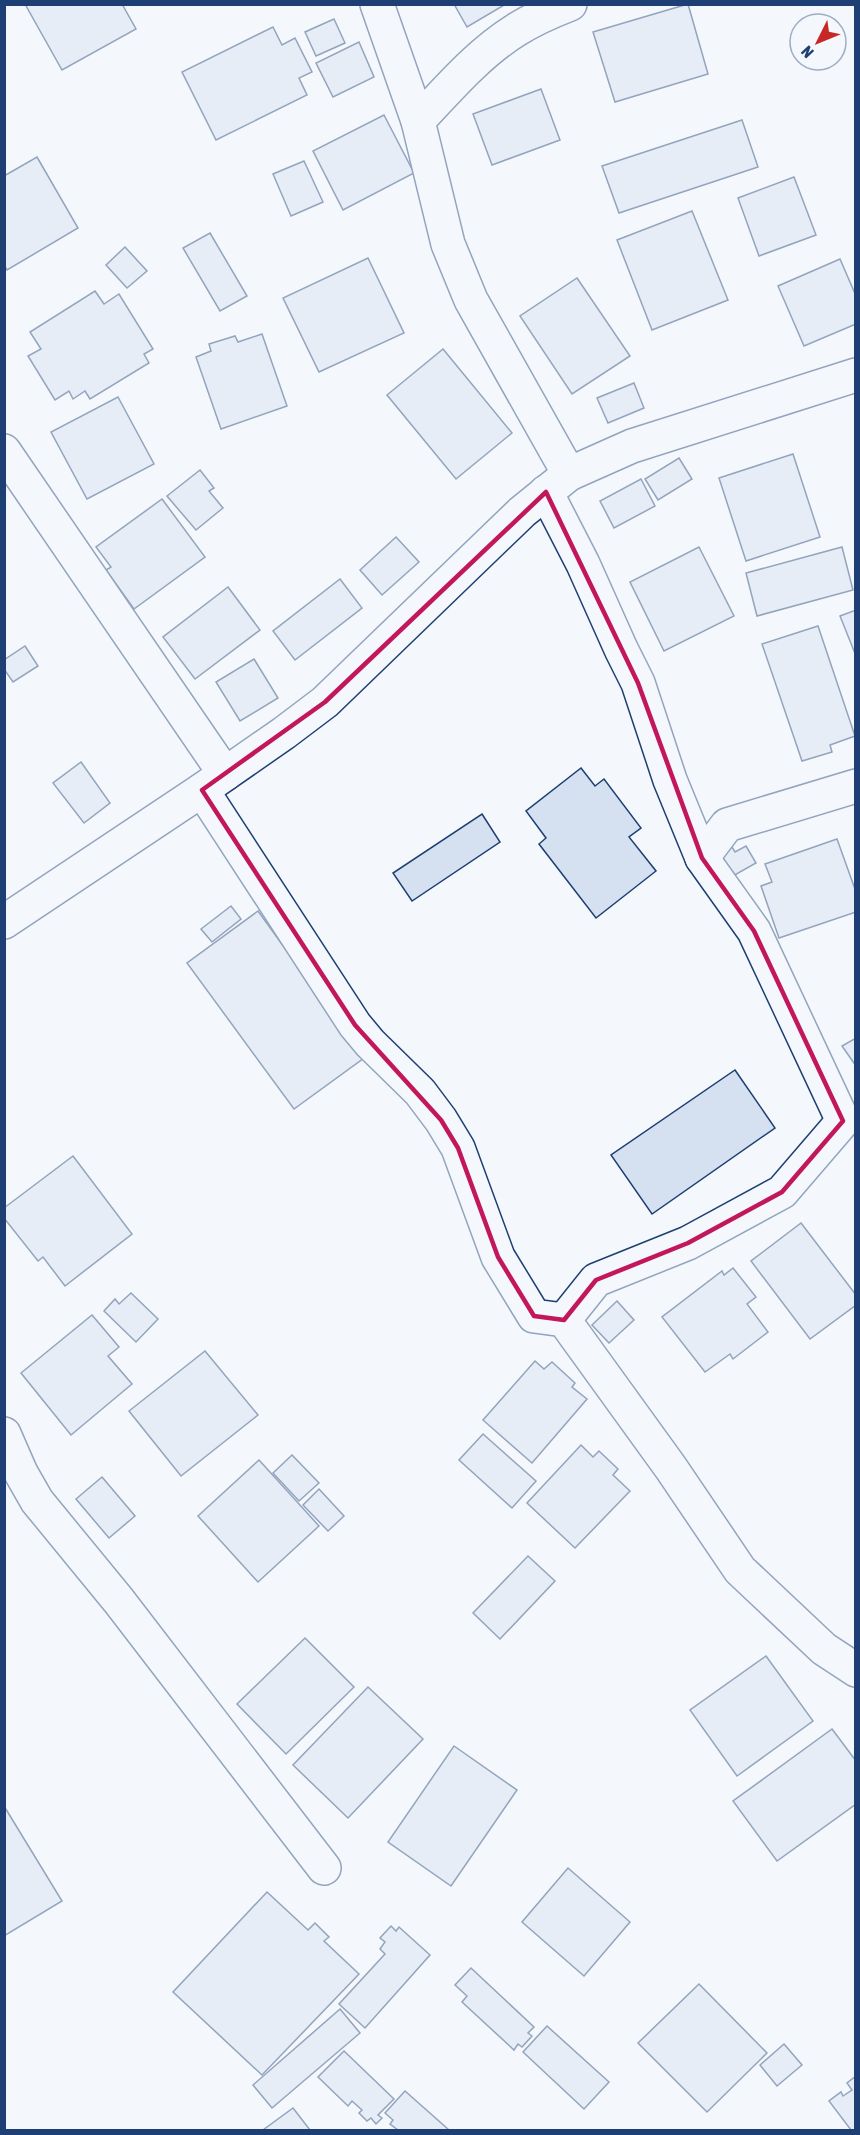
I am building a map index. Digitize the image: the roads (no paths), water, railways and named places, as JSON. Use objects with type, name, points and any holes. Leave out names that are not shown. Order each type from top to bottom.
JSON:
[{"type":"street","points":[[377,4],[418,121],[448,244],[471,300],[558,483],[583,564],[621,649],[639,683],[670,780],[702,858],[754,931],[849,1129],[782,1192],[688,1243],[596,1280],[564,1320]]},
{"type":"street","points":[[418,121],[468,69],[515,30],[570,4]]},
{"type":"street","points":[[4,922],[214,782],[325,702],[522,512],[558,483],[632,446],[855,375]]},
{"type":"street","points":[[4,451],[214,782],[355,1025],[420,1092],[441,1120],[458,1148],[498,1257],[534,1316],[564,1320],[671,1468],[740,1570],[824,1649],[855,1670]]},
{"type":"street","points":[[702,858],[727,825],[855,786]]},
{"type":"street","points":[[4,1434],[13,1477],[37,1501],[120,1601],[324,1868]]}]
